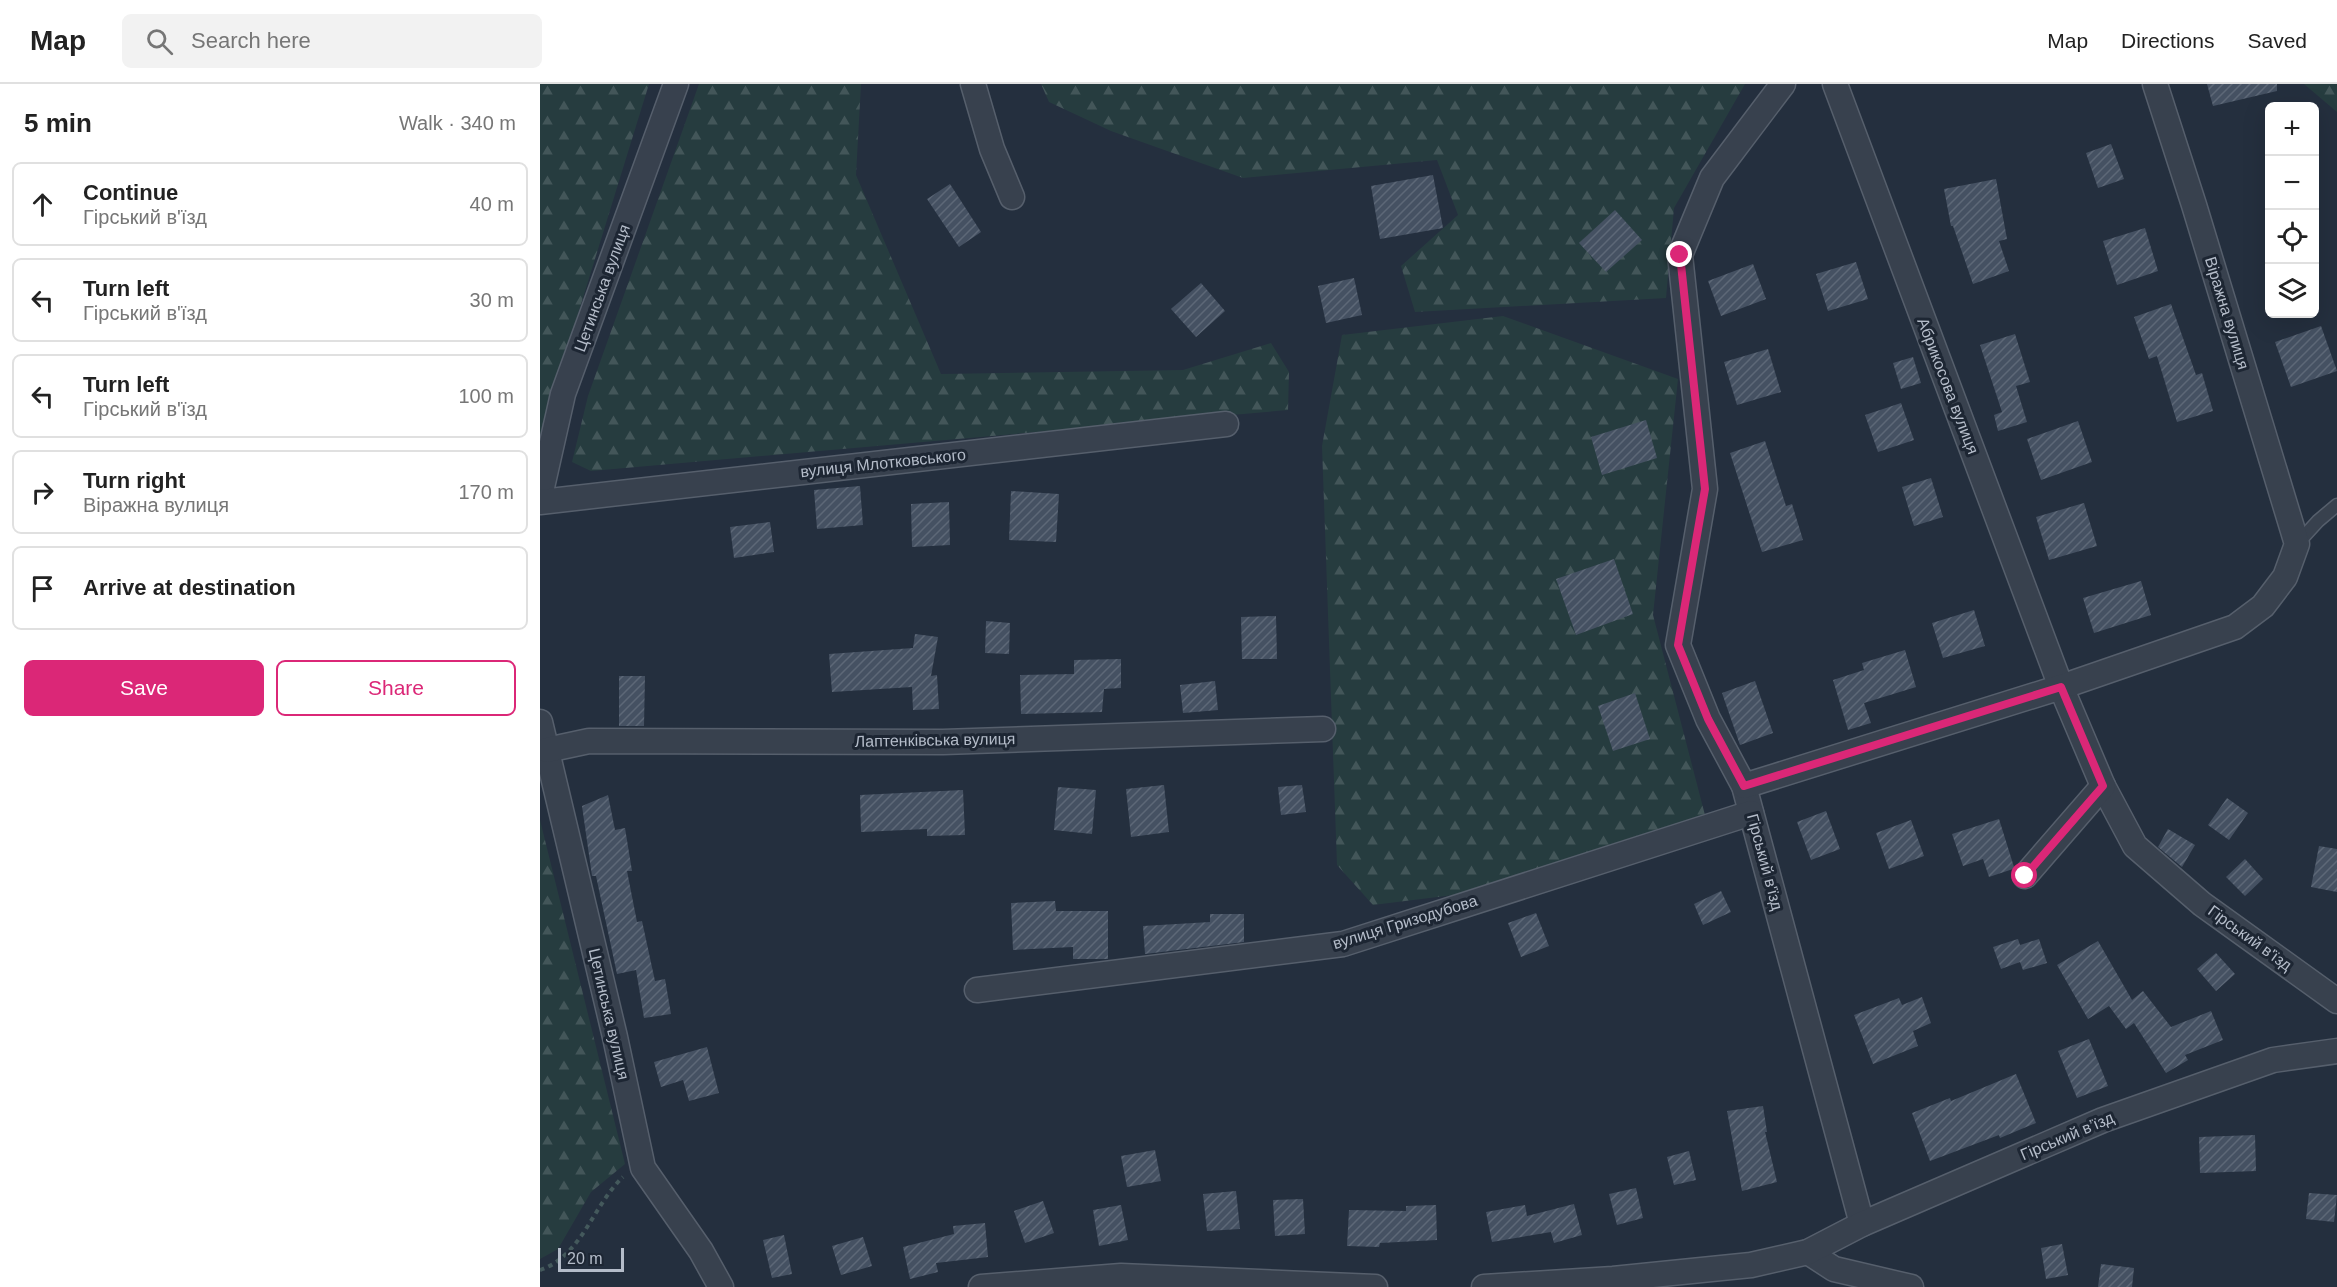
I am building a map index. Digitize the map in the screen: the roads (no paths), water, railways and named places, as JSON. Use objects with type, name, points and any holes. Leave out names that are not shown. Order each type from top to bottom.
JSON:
[{"type":"street","name":"Цетинська вулиця","points":[[540,496],[563,394],[676,84]]},
{"type":"street","points":[[973,84],[992,149],[1012,196]]},
{"type":"street","points":[[1784,84],[1712,178],[1680,255],[1705,489],[1678,645],[1708,719],[1744,786],[2061,687],[2235,627],[2264,606],[2285,578],[2297,544]]},
{"type":"street","name":"Абрикосова вулиця","points":[[1835,84],[2061,687]]},
{"type":"street","name":"Віражна вулиця","points":[[2155,84],[2297,544]]},
{"type":"street","name":"вулиця Млотковського","points":[[540,502],[1226,424]]},
{"type":"street","name":"Гірський в'їзд","points":[[2061,687],[2103,786],[2135,846],[2202,904],[2337,1001]]},
{"type":"street","name":"Цетинська вулиця","points":[[540,722],[615,1037],[643,1168],[701,1251],[721,1287]]},
{"type":"street","name":"Лаптенківська вулиця","points":[[547,750],[589,741],[943,742],[1323,729]]},
{"type":"street","name":"Гірський в'їзд","points":[[1744,786],[1862,1224]]},
{"type":"street","points":[[2025,876],[2103,786]]},
{"type":"street","name":"вулиця Гризодубова","points":[[977,990],[1343,944],[1751,813]]},
{"type":"street","name":"Гірський в’їзд","points":[[1808,1252],[1862,1224],[2103,1120],[2273,1060],[2337,1051]]},
{"type":"street","points":[[1484,1287],[1613,1279],[1751,1265],[1808,1252],[1834,1269],[1911,1287]]},
{"type":"street","points":[[981,1287],[1121,1276],[1375,1287]]},
{"type":"lane","points":[[2297,544],[2318,521],[2337,505]]}]
